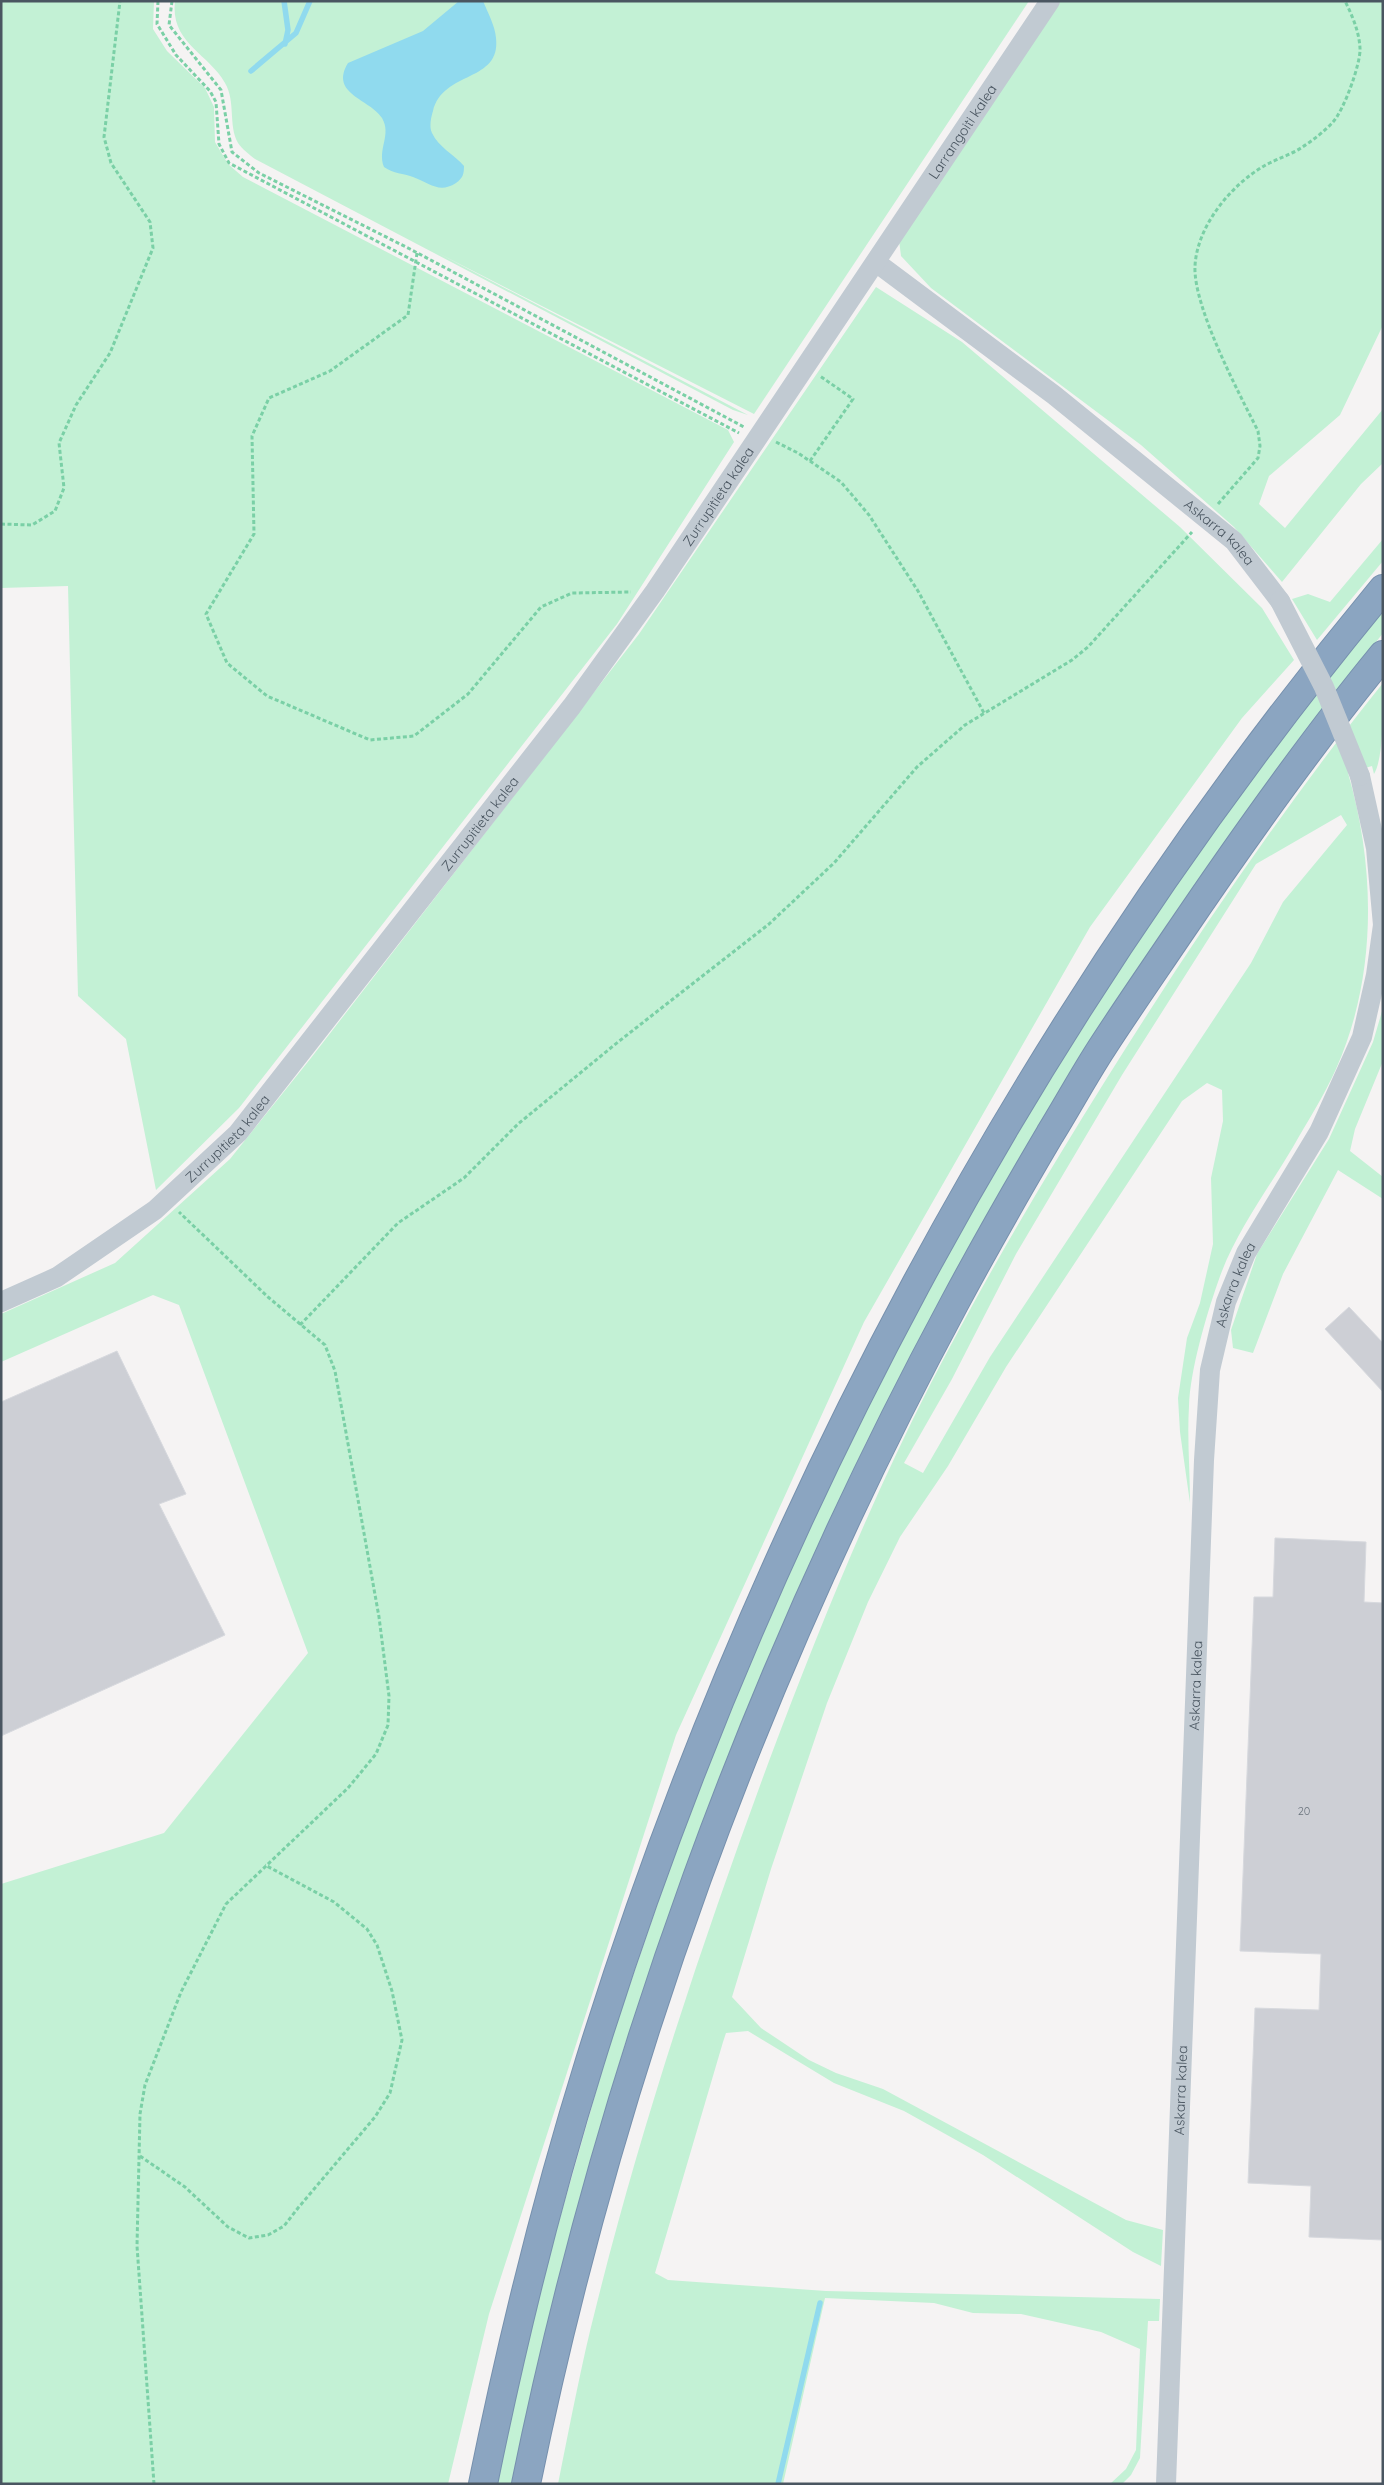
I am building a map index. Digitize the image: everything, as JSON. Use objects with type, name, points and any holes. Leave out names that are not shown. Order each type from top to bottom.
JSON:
[{"type":"highway","points":[[477,2484],[503,2389],[544,2222],[589,2063],[631,1936],[670,1827],[739,1653],[814,1486],[877,1358],[958,1209],[1063,1031],[1193,835],[1332,650],[1383,589]]},
{"type":"highway","points":[[526,2484],[567,2302],[594,2198],[635,2060],[668,1960],[715,1829],[775,1676],[848,1513],[915,1376],[986,1245],[1100,1050],[1226,864],[1343,703],[1383,655]]},
{"type":"highway","points":[[483,2484],[503,2389]]},
{"type":"street","name":"Larrangoiti kalea","points":[[877,263],[1050,1]]},
{"type":"street","name":"Zurrupitieta kalea","points":[[1,1302],[57,1277],[155,1210],[238,1133],[572,706],[655,591],[751,433],[807,367],[877,263]]},
{"type":"street","name":"Askarra kalea","points":[[877,263],[1054,395],[1234,541],[1280,601],[1324,686],[1360,776],[1376,848],[1383,925],[1376,975],[1362,1037],[1319,1132],[1246,1253],[1226,1302],[1210,1370],[1204,1460],[1166,2484]]},
{"type":"path","points":[[1,524],[32,525],[55,511],[64,488],[59,443],[76,405],[110,353],[153,248],[150,222],[111,163],[104,137],[120,1]]},
{"type":"path","points":[[158,1],[157,24],[176,55],[210,91],[216,102],[219,144],[229,163],[416,262],[751,433],[810,460],[841,482],[869,515],[918,591],[984,713]]},
{"type":"path","points":[[172,1],[169,25],[222,90],[232,152],[259,173],[417,253],[751,433]]},
{"type":"path","points":[[300,1325],[398,1222],[464,1178],[526,1118],[618,1042],[769,924],[834,863],[917,767],[965,725],[1072,660],[1088,646],[1206,518],[1258,458],[1260,446],[1258,431],[1211,332],[1199,290],[1195,266],[1202,238],[1214,212],[1229,193],[1262,167],[1301,148],[1334,121],[1355,77],[1360,48],[1353,17],[1345,1]]},
{"type":"path","points":[[417,253],[408,314],[330,371],[269,398],[252,436],[254,534],[206,614],[227,663],[267,696],[370,740],[414,736],[468,694],[542,608],[572,592],[655,591]]},
{"type":"path","points":[[807,367],[853,399],[810,460]]},
{"type":"path","points":[[154,2484],[137,2246],[140,2114],[145,2085],[180,1992],[226,1904],[348,1788],[376,1754],[388,1725],[388,1696],[379,1618],[336,1371],[325,1344],[300,1325],[186,1220],[168,1198]]},
{"type":"path","points":[[140,2155],[185,2187],[228,2227],[249,2238],[268,2235],[284,2226],[375,2117],[390,2093],[402,2040],[392,1991],[377,1945],[368,1929],[334,1902],[265,1865]]},
{"type":"green space","points":[[1,1],[154,1],[153,29],[167,51],[205,88],[214,107],[215,142],[228,164],[243,177],[728,430],[734,442],[617,624],[239,1108],[156,1190],[126,1039],[78,996],[68,586],[1,588]]},
{"type":"green space","points":[[175,1],[1029,1],[754,414],[438,253],[748,415],[733,410],[255,159],[238,143],[235,136],[230,98],[225,83],[184,37],[178,27],[175,15]]},
{"type":"green space","points":[[1060,1],[1383,1],[1383,325],[1340,415],[1269,476],[1259,504],[1285,528],[1383,409],[1383,463],[1361,484],[1282,582],[1234,527],[1141,445],[931,288],[901,256],[899,240]]},
{"type":"green space","points":[[876,287],[962,342],[1180,527],[1262,608],[1294,660],[1242,718],[1090,927],[864,1322],[676,1735],[489,2314],[448,2484],[1,2484],[1,1884],[164,1833],[308,1653],[179,1305],[153,1295],[1,1362],[1,1314],[115,1263],[230,1159],[311,1058],[639,634]]},
{"type":"green space","points":[[1383,539],[1383,561],[1317,640],[1292,599],[1308,594],[1330,602]]},
{"type":"green space","points":[[1383,603],[1383,633],[1259,794],[1168,923],[1057,1097],[946,1291],[866,1443],[776,1646],[703,1823],[625,2044],[589,2164],[546,2333],[511,2484],[494,2484],[526,2337],[610,2043],[686,1821],[760,1636],[848,1441],[929,1286],[1041,1094],[1153,916],[1247,783]]},
{"type":"green space","points":[[1383,683],[1380,756],[1374,774],[1372,766],[1348,773],[1364,847],[1367,885],[1368,923],[1359,997],[1349,1034],[1336,1069],[1293,1147],[1242,1230],[1225,1264],[1213,1296],[1199,1344],[1190,1392],[1188,1430],[1190,1503],[1180,1432],[1178,1398],[1187,1338],[1200,1303],[1213,1244],[1211,1178],[1223,1121],[1222,1090],[1207,1083],[1182,1101],[1006,1367],[948,1466],[900,1537],[868,1602],[827,1703],[771,1869],[732,1997],[761,2028],[809,2060],[836,2073],[883,2089],[1126,2220],[1163,2230],[1161,2266],[1133,2252],[983,2155],[904,2111],[834,2083],[748,2031],[726,2033],[655,2273],[668,2280],[826,2291],[1160,2299],[1159,2321],[1148,2321],[1140,2458],[1131,2475],[1122,2484],[1110,2484],[1126,2469],[1136,2450],[1140,2349],[1101,2332],[1021,2314],[973,2313],[934,2303],[825,2298],[783,2484],[558,2484],[596,2307],[633,2169],[675,2032],[769,1761],[825,1617],[865,1522],[931,1383],[994,1266],[1061,1153],[1139,1027],[1205,926],[1274,827]],"holes":[[[1341,815],[1347,825],[1283,902],[1251,963],[990,1357],[923,1473],[904,1463],[952,1379],[1016,1254],[1122,1075],[1256,864]]]},
{"type":"green space","points":[[1383,1008],[1383,1061],[1355,1129],[1350,1151],[1383,1177],[1383,1199],[1338,1170],[1283,1274],[1253,1353],[1233,1348],[1231,1330],[1257,1254],[1329,1139],[1373,1042]]},
{"type":"water","points":[[459,1],[483,1],[495,33],[495,52],[490,63],[448,89],[439,98],[433,111],[430,125],[432,133],[439,143],[464,166],[463,176],[456,183],[439,188],[384,167],[382,154],[386,130],[385,124],[376,111],[347,89],[344,82],[344,73],[348,63],[423,31]]},
{"type":"building","points":[[1349,1307],[1383,1343],[1383,1392],[1325,1329]]},
{"type":"building","points":[[117,1351],[186,1494],[159,1504],[225,1635],[1,1736],[1,1402]]},
{"type":"building","points":[[1275,1538],[1366,1542],[1364,1602],[1383,1603],[1383,2240],[1309,2237],[1311,2186],[1248,2183],[1255,2008],[1319,2010],[1321,1954],[1240,1951],[1254,1597],[1273,1597]]},
{"type":"waterway","points":[[284,1],[288,30],[285,44]]},
{"type":"waterway","points":[[251,71],[296,33],[310,1]]},
{"type":"waterway","points":[[778,2484],[820,2303]]}]
